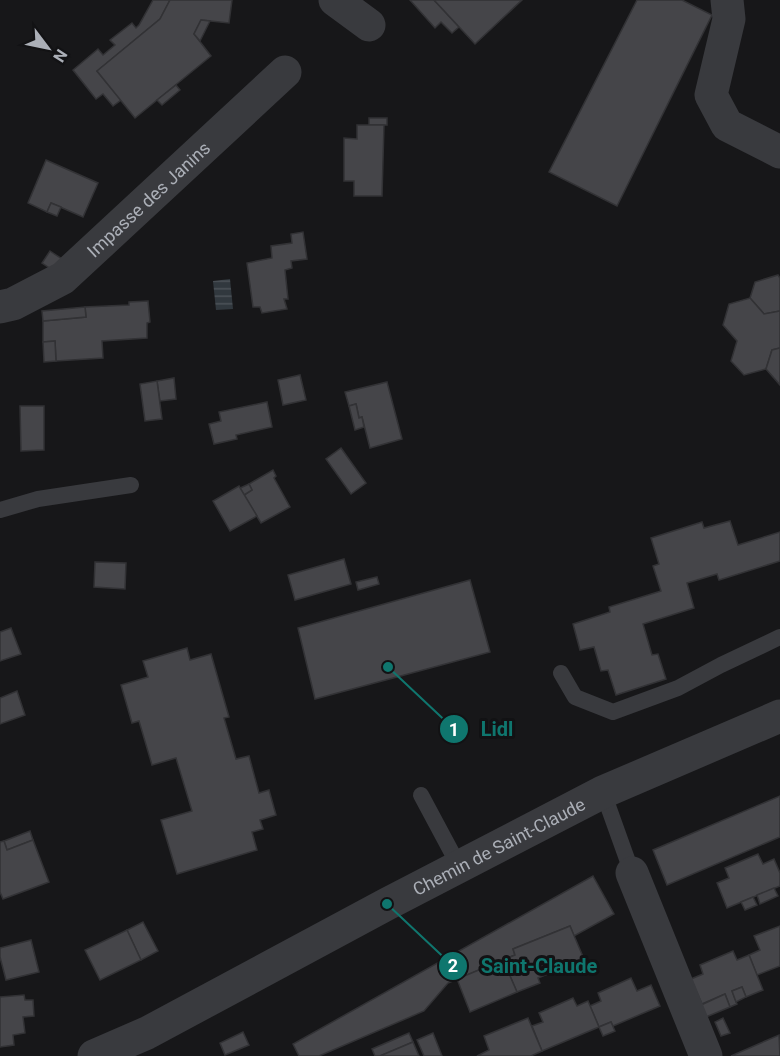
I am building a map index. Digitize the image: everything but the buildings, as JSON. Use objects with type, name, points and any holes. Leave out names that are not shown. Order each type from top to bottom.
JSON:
[{"type":"street","points":[[335,0],[369,25]]},
{"type":"street","points":[[727,0],[729,19],[711,95],[727,125],[780,152]]},
{"type":"street","name":"Impasse des Janins","points":[[0,307],[13,304],[63,278],[285,72]]},
{"type":"street","name":"Chemin de Saint-Claude","points":[[94,1056],[147,1033],[459,866],[603,792],[780,716]]},
{"type":"street","points":[[632,873],[706,1056]]},
{"type":"lane","points":[[0,510],[38,499],[130,484]]},
{"type":"lane","points":[[561,674],[575,697],[613,712],[678,688],[780,637]]},
{"type":"lane","points":[[603,792],[632,873]]},
{"type":"lane","points":[[421,795],[459,866]]},
{"type":"shaded area","points":[[230,279],[233,309],[216,310],[213,281]]},
{"type":"place","name":"Lidl","points":[[388,667]]},
{"type":"place","name":"Saint-Claude","points":[[387,904]]}]
